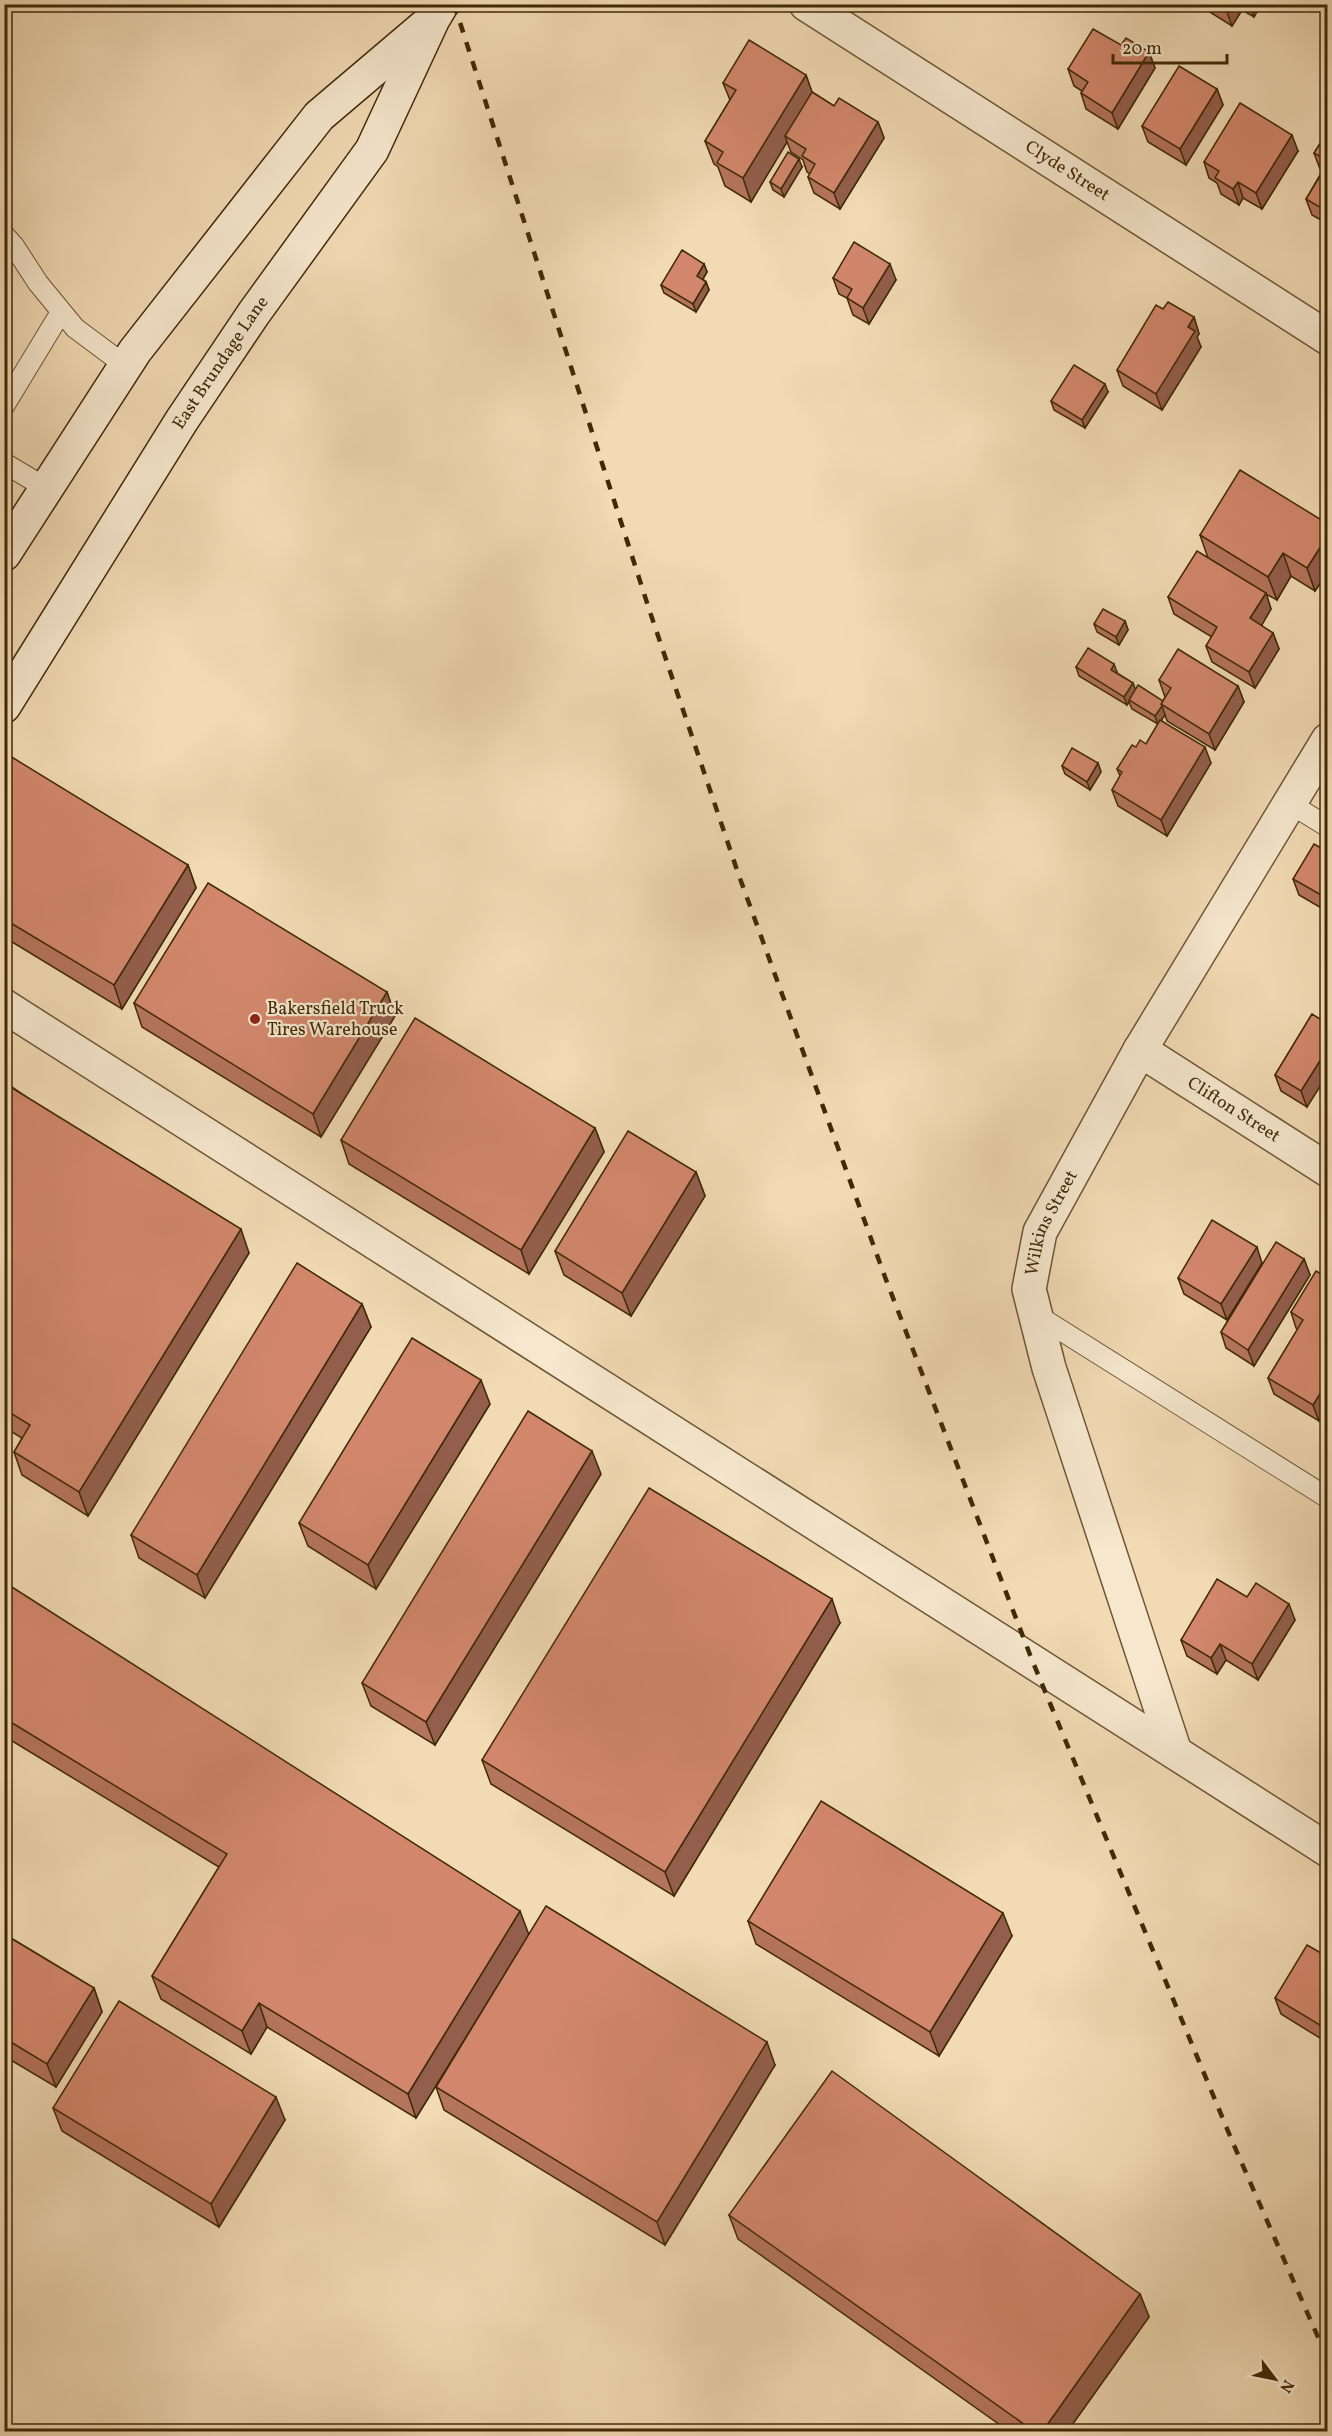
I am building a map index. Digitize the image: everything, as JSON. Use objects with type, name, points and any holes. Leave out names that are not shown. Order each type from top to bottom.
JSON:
[{"type":"street","name":"Clyde Street","points":[[806,4],[1328,338]]},
{"type":"street","name":"East Brundage Lane","points":[[4,554],[150,332],[319,116],[437,12]]},
{"type":"street","name":"East Brundage Lane","points":[[4,706],[182,420],[254,313],[372,150],[437,12]]},
{"type":"street","name":"Wilkins Street","points":[[1175,1752],[1049,1368],[1029,1289],[1040,1232],[1140,1050],[1328,740]]},
{"type":"street","points":[[4,1006],[1328,1850]]},
{"type":"street","name":"Clifton Street","points":[[1140,1050],[1328,1170]]},
{"type":"lane","points":[[4,235],[14,246],[38,283],[75,328],[126,366]]},
{"type":"lane","points":[[4,406],[62,312]]},
{"type":"lane","points":[[4,463],[46,488]]},
{"type":"lane","points":[[1289,803],[1328,828]]},
{"type":"lane","points":[[1035,1314],[1328,1498]]},
{"type":"building","points":[[1093,29],[1121,45],[1126,38],[1149,52],[1112,113],[1081,93],[1088,82],[1068,69]]},
{"type":"building","points":[[749,40],[806,75],[743,178],[717,163],[723,152],[705,141],[736,90],[723,83]]},
{"type":"building","points":[[1179,66],[1217,89],[1180,149],[1142,126]]},
{"type":"building","points":[[812,92],[834,106],[839,98],[878,122],[834,193],[808,177],[815,164],[802,156],[806,149],[785,136]]},
{"type":"building","points":[[1240,103],[1292,135],[1256,193],[1238,182],[1233,189],[1215,178],[1219,171],[1204,162]]},
{"type":"building","points":[[1328,131],[1328,161],[1314,153]]},
{"type":"building","points":[[788,152],[799,159],[781,189],[770,182]]},
{"type":"building","points":[[1328,163],[1328,212],[1306,199]]},
{"type":"building","points":[[854,242],[890,264],[863,308],[847,298],[852,289],[833,278]]},
{"type":"building","points":[[682,250],[704,264],[697,276],[706,282],[693,304],[661,285]]},
{"type":"building","points":[[1168,302],[1194,317],[1188,327],[1195,331],[1156,394],[1117,370],[1156,305],[1163,309]]},
{"type":"building","points":[[1074,365],[1105,384],[1082,420],[1051,401]]},
{"type":"building","points":[[1240,470],[1328,524],[1328,535],[1307,568],[1283,553],[1268,577],[1200,535]]},
{"type":"building","points":[[1197,551],[1266,593],[1250,618],[1273,633],[1249,672],[1206,646],[1217,627],[1168,597]]},
{"type":"building","points":[[1103,609],[1125,621],[1116,637],[1094,624]]},
{"type":"building","points":[[1088,648],[1114,664],[1111,670],[1133,683],[1124,697],[1076,667]]},
{"type":"building","points":[[1178,649],[1238,686],[1209,734],[1161,704],[1171,688],[1159,680]]},
{"type":"building","points":[[1138,685],[1163,701],[1155,716],[1129,700]]},
{"type":"building","points":[[1160,720],[1205,747],[1161,820],[1112,790],[1122,772],[1117,769],[1132,745],[1136,747],[1140,740],[1146,744]]},
{"type":"building","points":[[1072,748],[1098,763],[1087,782],[1062,766]]},
{"type":"building","points":[[10,756],[188,865],[114,985],[4,919],[4,766]]},
{"type":"building","points":[[1314,844],[1328,852],[1328,899],[1293,879]]},
{"type":"building","points":[[208,883],[387,992],[313,1114],[134,1003]]},
{"type":"building","points":[[1312,1014],[1328,1024],[1328,1048],[1301,1091],[1275,1075]]},
{"type":"building","points":[[415,1018],[595,1128],[521,1250],[341,1140]]},
{"type":"building","points":[[4,1083],[241,1229],[79,1492],[14,1452],[30,1425],[4,1409]]},
{"type":"building","points":[[628,1131],[696,1172],[622,1293],[555,1251]]},
{"type":"building","points":[[1212,1220],[1257,1247],[1221,1304],[1178,1278]]},
{"type":"building","points":[[1276,1242],[1304,1259],[1248,1350],[1221,1332]]},
{"type":"building","points":[[297,1263],[362,1304],[197,1575],[131,1535]]},
{"type":"building","points":[[1316,1271],[1328,1278],[1328,1381],[1313,1405],[1268,1378],[1303,1320],[1291,1312]]},
{"type":"building","points":[[412,1338],[481,1380],[368,1565],[299,1523]]},
{"type":"building","points":[[528,1411],[592,1451],[426,1722],[362,1683]]},
{"type":"building","points":[[649,1488],[832,1599],[665,1872],[482,1760]]},
{"type":"building","points":[[1217,1579],[1247,1597],[1256,1583],[1289,1604],[1252,1664],[1220,1644],[1211,1658],[1181,1640]]},
{"type":"building","points":[[4,1582],[520,1911],[408,2094],[259,2003],[242,2031],[152,1976],[227,1854],[4,1718]]},
{"type":"building","points":[[821,1801],[1003,1913],[930,2032],[748,1921]]},
{"type":"building","points":[[546,1906],[767,2042],[657,2222],[436,2087]]},
{"type":"building","points":[[4,1934],[94,1988],[47,2064],[4,2038]]},
{"type":"building","points":[[1307,1945],[1328,1957],[1328,2030],[1275,1998]]},
{"type":"building","points":[[119,2001],[276,2097],[211,2204],[53,2108]]},
{"type":"building","points":[[832,2071],[1140,2294],[1042,2432],[1035,2432],[729,2215]]},
{"type":"railway","points":[[454,4],[650,612],[738,873],[885,1277],[1032,1660],[1233,2143],[1328,2360]]},
{"type":"place","name":"Bakersfield Truck Tires Warehouse","points":[[255,1019]]}]
